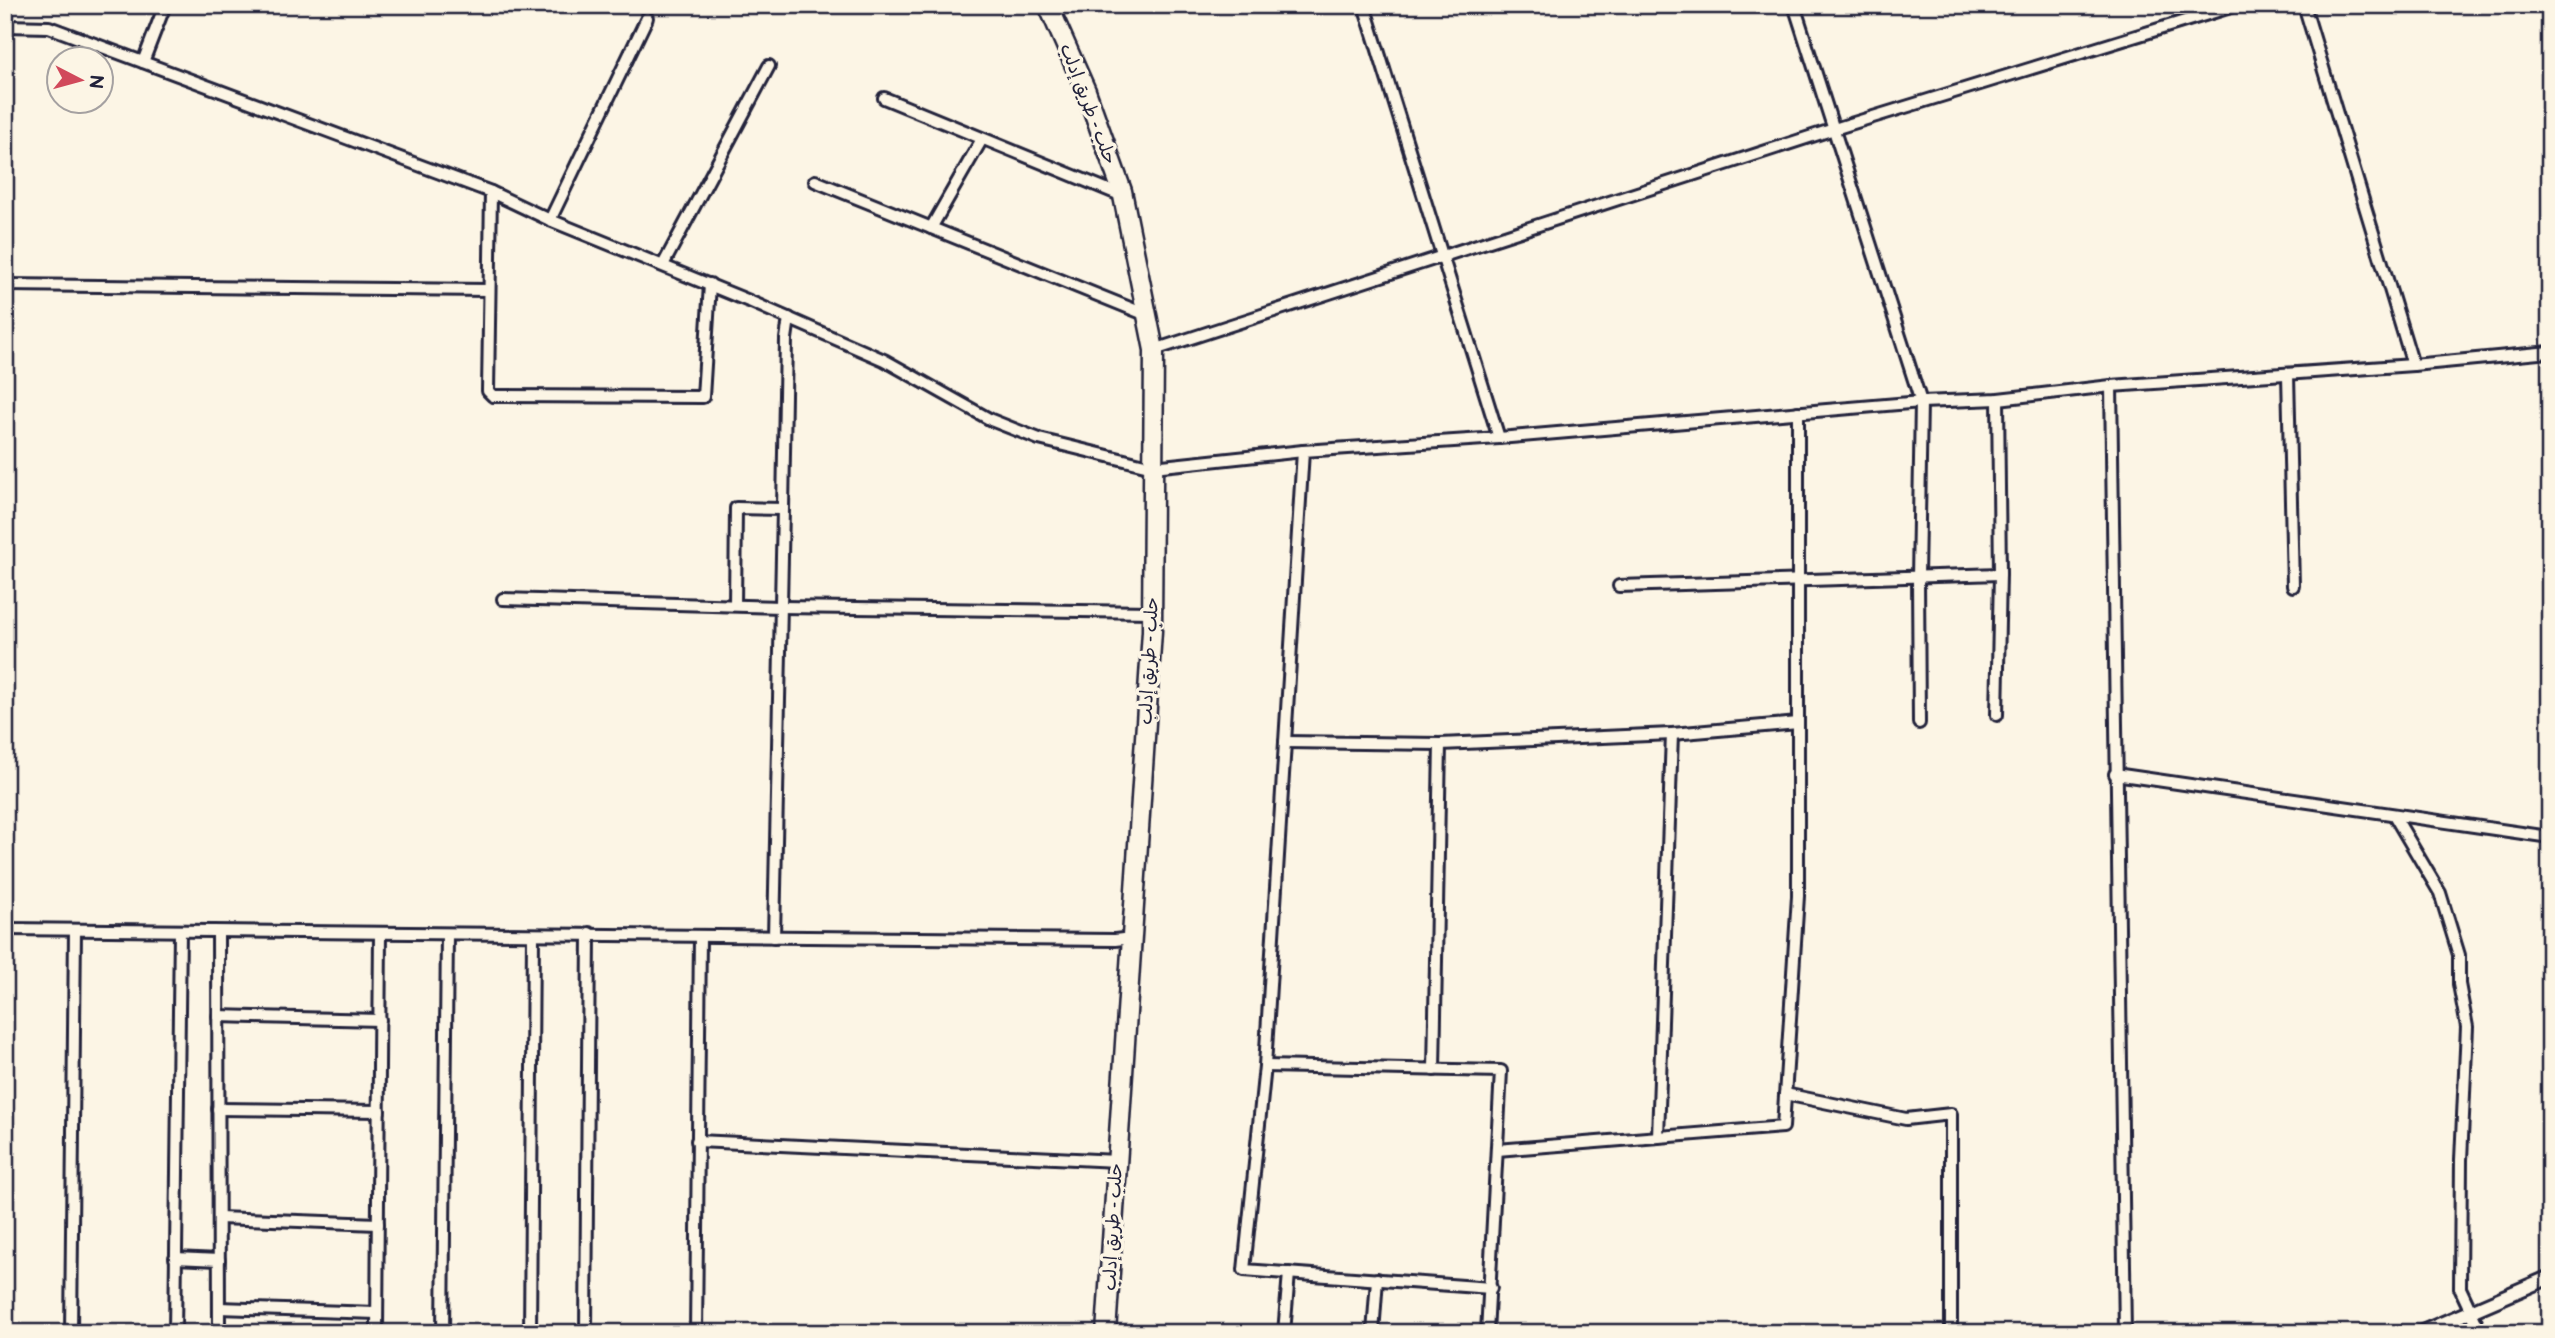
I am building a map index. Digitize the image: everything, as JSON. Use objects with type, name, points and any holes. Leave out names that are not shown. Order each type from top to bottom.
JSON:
[{"type":"highway","name":"حلب - طريق إدلب","points":[[1048,5],[1086,91],[1123,196],[1154,350],[1152,612],[1106,1333]]},
{"type":"street","points":[[143,62],[165,5]]},
{"type":"street","points":[[1364,5],[1499,438]]},
{"type":"street","points":[[1794,5],[1921,402],[1919,723]]},
{"type":"street","points":[[1154,350],[1834,129],[2237,5]]},
{"type":"street","points":[[2304,5],[2413,365]]},
{"type":"street","points":[[550,220],[647,18]]},
{"type":"street","points":[[5,26],[48,27],[491,192],[550,220],[710,284],[884,360],[990,421],[1039,439],[1153,467],[1303,450],[1499,438],[1921,402],[1997,399],[2110,386],[2288,375],[2550,352]]},
{"type":"street","points":[[663,265],[769,66]]},
{"type":"street","points":[[884,98],[1123,196]]},
{"type":"street","points":[[931,228],[982,138]]},
{"type":"street","points":[[815,181],[1147,315]]},
{"type":"street","points":[[491,192],[488,391],[493,396],[703,397],[710,284]]},
{"type":"street","points":[[5,285],[489,290]]},
{"type":"street","points":[[774,937],[786,339],[789,318]]},
{"type":"street","points":[[2288,375],[2293,586]]},
{"type":"street","points":[[2110,386],[2125,1333]]},
{"type":"street","points":[[1997,399],[2000,573],[1997,715]]},
{"type":"street","points":[[1497,1150],[1783,1127],[1798,896],[1798,412]]},
{"type":"street","points":[[1303,450],[1265,1066],[1244,1270],[1491,1288]]},
{"type":"street","points":[[735,605],[736,508],[783,509]]},
{"type":"street","points":[[1619,586],[1918,578],[2000,573]]},
{"type":"street","points":[[503,599],[781,607],[1152,612]]},
{"type":"street","points":[[1285,742],[1440,744],[1672,734],[1798,723]]},
{"type":"street","points":[[1658,1137],[1672,734]]},
{"type":"street","points":[[1434,1070],[1440,744]]},
{"type":"street","points":[[2115,774],[2550,837]]},
{"type":"street","points":[[2394,815],[2440,893],[2459,955],[2459,984],[2467,1027],[2461,1160],[2460,1288],[2482,1333]]},
{"type":"street","points":[[5,929],[1115,940],[1131,937]]},
{"type":"street","points":[[71,1333],[75,930]]},
{"type":"street","points":[[175,1333],[180,931]]},
{"type":"street","points":[[218,932],[219,1333]]},
{"type":"street","points":[[377,1333],[380,933]]},
{"type":"street","points":[[586,1333],[589,933]]},
{"type":"street","points":[[443,1333],[447,934]]},
{"type":"street","points":[[530,1333],[533,934]]},
{"type":"street","points":[[696,1333],[700,936]]},
{"type":"street","points":[[218,1016],[380,1020]]},
{"type":"street","points":[[1265,1066],[1501,1071],[1487,1333]]},
{"type":"street","points":[[1785,1094],[1906,1119],[1951,1114],[1951,1333]]},
{"type":"street","points":[[218,1109],[379,1111]]},
{"type":"street","points":[[697,1141],[1117,1161]]},
{"type":"street","points":[[219,1218],[378,1224]]},
{"type":"street","points":[[175,1258],[219,1260]]},
{"type":"street","points":[[1284,1333],[1289,1273]]},
{"type":"street","points":[[2420,1333],[2550,1277]]},
{"type":"street","points":[[1373,1333],[1377,1279]]},
{"type":"street","points":[[219,1308],[377,1313]]}]
